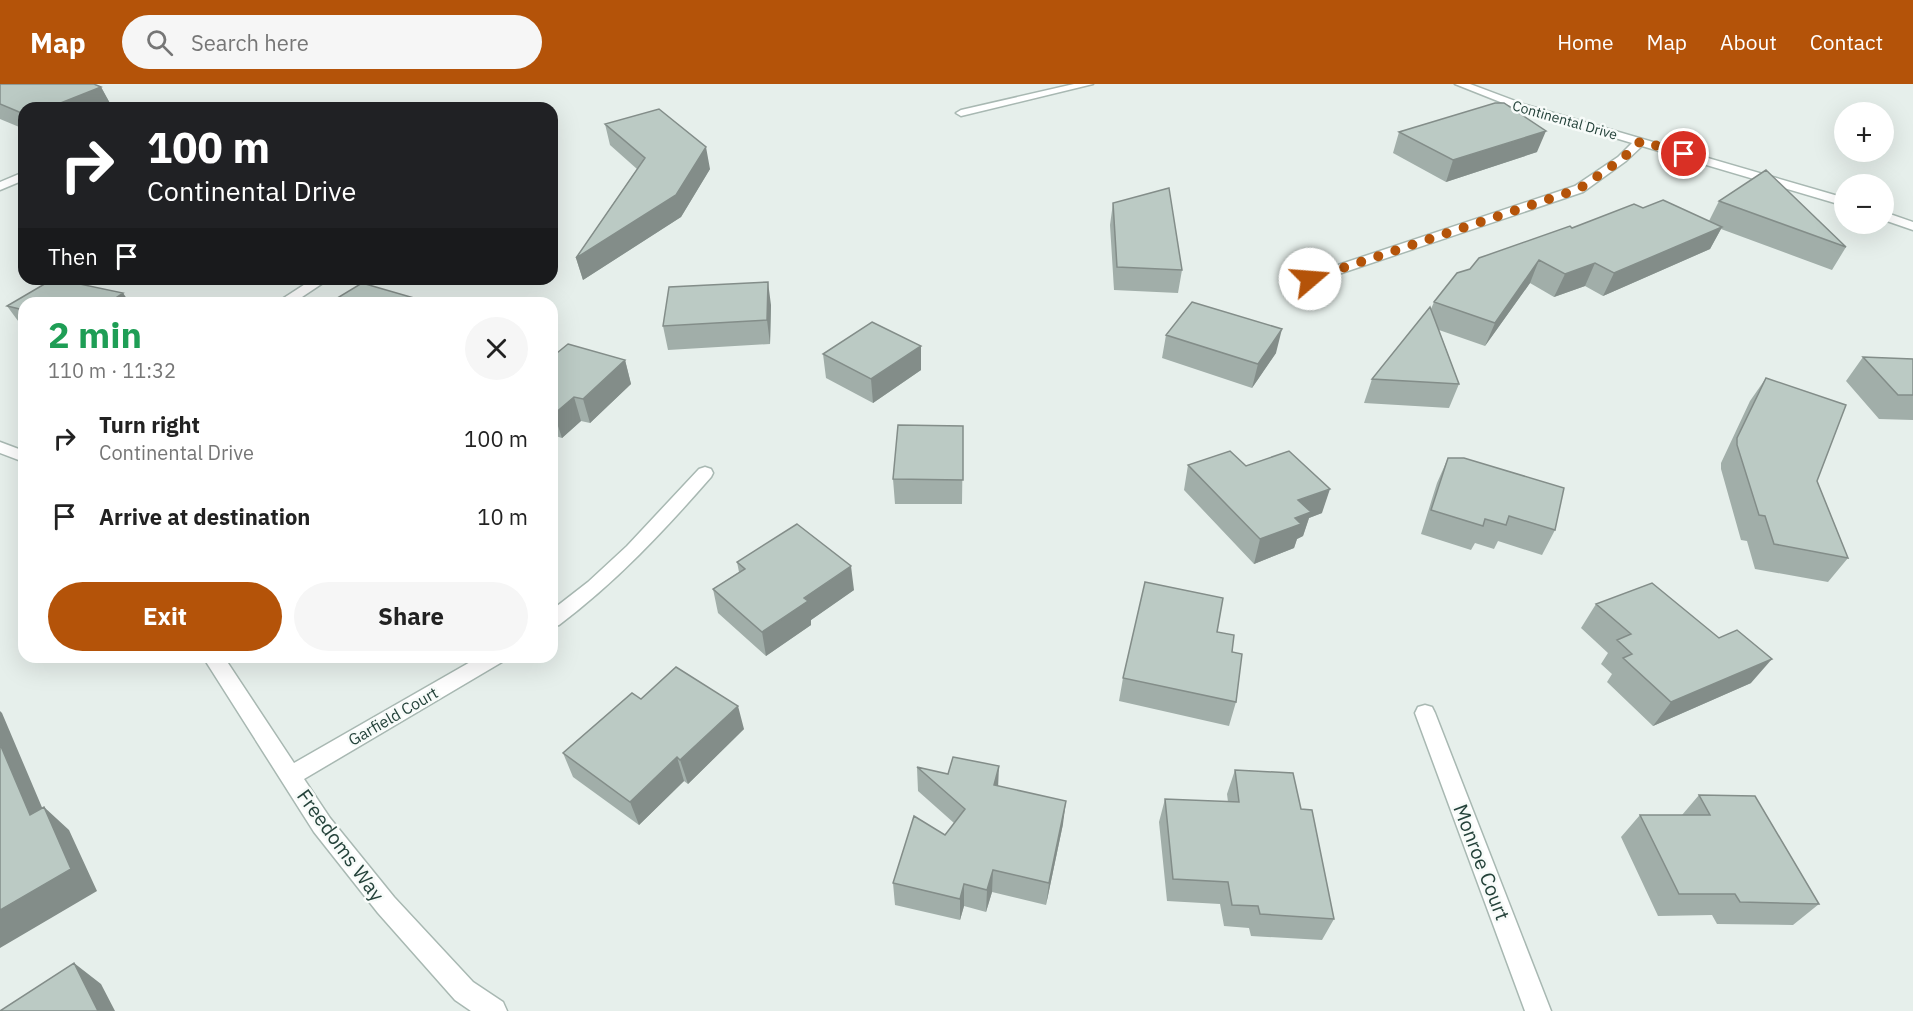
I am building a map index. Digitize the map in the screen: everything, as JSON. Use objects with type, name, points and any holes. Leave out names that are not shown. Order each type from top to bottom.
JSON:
[{"type":"street","points":[[961,113],[1088,84]]},
{"type":"street","name":"Continental Drive","points":[[1460,84],[1522,107],[1834,199]]},
{"type":"street","points":[[1310,279],[1579,189],[1622,159],[1641,141]]},
{"type":"street","points":[[0,186],[18,178]]},
{"type":"street","points":[[1894,219],[1913,226]]},
{"type":"street","points":[[293,297],[312,285]]},
{"type":"street","points":[[0,447],[18,454]]},
{"type":"street","points":[[558,616],[574,605],[643,542],[705,472]]},
{"type":"street","name":"Freedoms Way","points":[[217,663],[322,825],[386,905],[464,991],[494,1011]]},
{"type":"street","name":"Garfield Court","points":[[291,776],[485,663]]},
{"type":"street","name":"Monroe Court","points":[[1425,713],[1539,1011]]},
{"type":"building","points":[[0,84],[94,84],[101,87],[63,102],[18,102],[18,112],[0,104]]},
{"type":"building","points":[[1495,103],[1504,103],[1546,131],[1453,160],[1399,132]]},
{"type":"building","points":[[659,109],[706,147],[676,195],[576,258],[645,158],[605,124]]},
{"type":"building","points":[[1766,170],[1846,247],[1719,201]]},
{"type":"building","points":[[1169,188],[1182,270],[1117,267],[1113,203]]},
{"type":"building","points":[[1663,200],[1722,227],[1614,273],[1595,263],[1565,274],[1539,260],[1495,323],[1434,302],[1457,273],[1470,269],[1479,258],[1570,226],[1572,228],[1634,204],[1643,208]]},
{"type":"building","points":[[768,282],[767,320],[663,326],[669,287]]},
{"type":"building","points":[[43,285],[85,285],[123,293],[117,297],[22,297]]},
{"type":"building","points":[[359,285],[369,285],[411,297],[339,297]]},
{"type":"building","points":[[18,300],[18,309],[7,306]]},
{"type":"building","points":[[1192,302],[1282,329],[1258,364],[1166,335]]},
{"type":"building","points":[[1430,307],[1459,384],[1372,379]]},
{"type":"building","points":[[872,322],[921,346],[871,379],[823,354]]},
{"type":"building","points":[[568,344],[625,360],[583,399],[574,397],[558,411],[558,352]]},
{"type":"building","points":[[1863,357],[1913,359],[1913,395],[1898,395]]},
{"type":"building","points":[[1766,378],[1846,405],[1817,481],[1848,558],[1774,544],[1765,516],[1759,515],[1737,445],[1737,438]]},
{"type":"building","points":[[898,425],[963,426],[963,480],[893,479]]},
{"type":"building","points":[[1230,451],[1246,466],[1289,451],[1330,489],[1298,500],[1311,512],[1295,518],[1301,524],[1260,539],[1188,465]]},
{"type":"building","points":[[1448,458],[1464,458],[1564,488],[1555,530],[1509,516],[1506,525],[1485,519],[1483,526],[1431,510]]},
{"type":"building","points":[[797,524],[851,566],[804,598],[808,601],[762,632],[713,589],[745,569],[737,562]]},
{"type":"building","points":[[1145,582],[1223,598],[1217,632],[1234,635],[1232,652],[1242,654],[1236,702],[1123,678]]},
{"type":"building","points":[[1652,583],[1719,638],[1737,630],[1772,659],[1671,702],[1623,658],[1632,654],[1617,640],[1631,634],[1596,604]]},
{"type":"building","points":[[676,667],[738,706],[680,760],[677,757],[630,802],[563,753],[632,693],[641,699]]},
{"type":"building","points":[[0,744],[30,815],[44,807],[71,869],[0,910]]},
{"type":"building","points":[[953,757],[999,766],[994,785],[1066,801],[1049,883],[993,870],[987,890],[964,884],[960,899],[893,883],[914,816],[945,835],[965,809],[917,767],[948,774]]},
{"type":"building","points":[[1235,770],[1293,773],[1301,809],[1312,810],[1334,919],[1260,914],[1258,906],[1232,905],[1228,882],[1173,879],[1165,799],[1239,802]]},
{"type":"building","points":[[1699,795],[1755,796],[1819,904],[1740,902],[1735,894],[1679,894],[1640,815],[1710,815]]},
{"type":"building","points":[[74,963],[98,1011],[0,1011]]},
{"type":"route","points":[[1310,279],[1579,189],[1622,159],[1641,141],[1684,154]]}]
